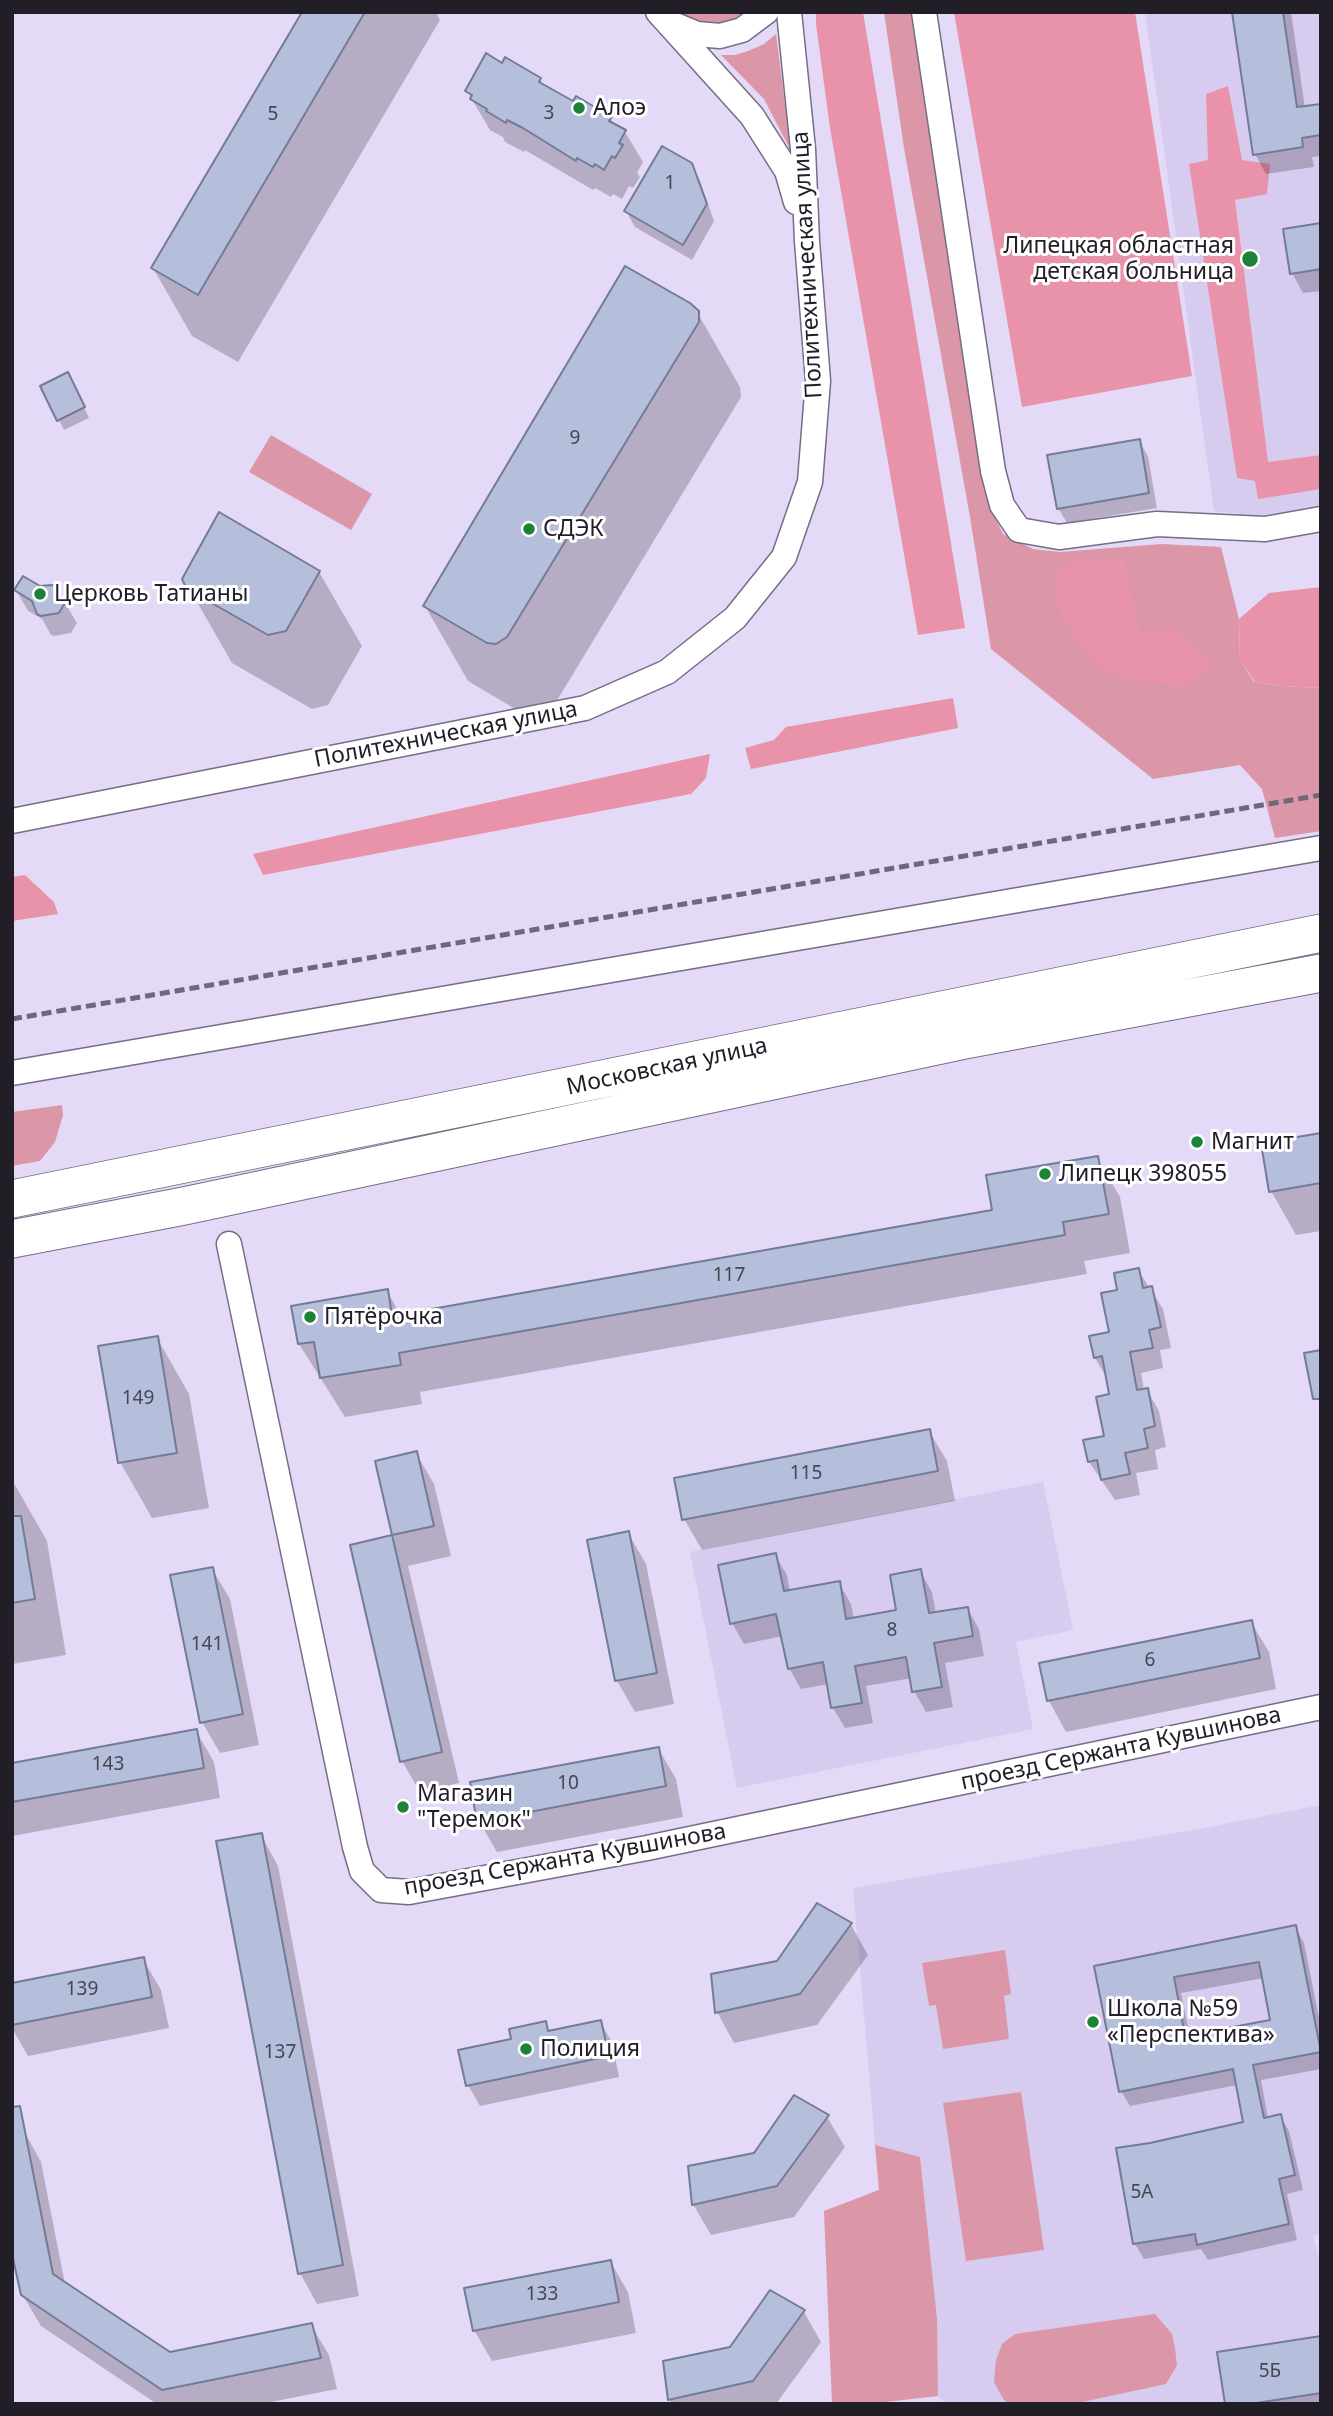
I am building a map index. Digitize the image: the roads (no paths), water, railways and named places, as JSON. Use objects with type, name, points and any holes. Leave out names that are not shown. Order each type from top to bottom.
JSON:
[{"type":"main road","name":"Московская улица","points":[[12,1199],[1321,933]]},
{"type":"main road","name":"Московская улица","points":[[12,1239],[184,1206],[970,1039],[1321,973]]},
{"type":"street","points":[[659,12],[675,26],[697,34],[720,36],[742,30],[766,12]]},
{"type":"street","points":[[659,12],[752,116],[787,171],[807,241]]},
{"type":"street","name":"Политехническая улица","points":[[12,821],[585,708],[667,671],[735,618],[784,556],[810,482],[818,381],[803,149],[789,12]]},
{"type":"street","points":[[924,12],[993,471],[1002,505],[1019,530],[1059,537],[1157,524],[1265,529],[1321,519]]},
{"type":"street","points":[[12,1073],[1321,848]]},
{"type":"street","name":"проезд Сержанта Кувшинова","points":[[229,1244],[355,1847],[362,1871],[380,1890],[409,1892],[647,1848],[1321,1707]]},
{"type":"railway","points":[[12,1019],[1321,795]]},
{"type":"place","name":"Алоэ","points":[[579,108]]},
{"type":"place","name":"Липецкая областная детская больница","points":[[1250,259]]},
{"type":"place","name":"СДЭК","points":[[529,529]]},
{"type":"place","name":"Церковь Татианы","points":[[40,594]]},
{"type":"place","name":"Магнит","points":[[1197,1142]]},
{"type":"place","name":"Липецк 398055","points":[[1045,1174]]},
{"type":"place","name":"Пятёрочка","points":[[310,1317]]},
{"type":"place","name":"Магазин \"Теремок\"","points":[[403,1807]]},
{"type":"place","name":"Школа №59 «Перспектива»","points":[[1093,2022]]},
{"type":"place","name":"Полиция","points":[[526,2049]]}]
